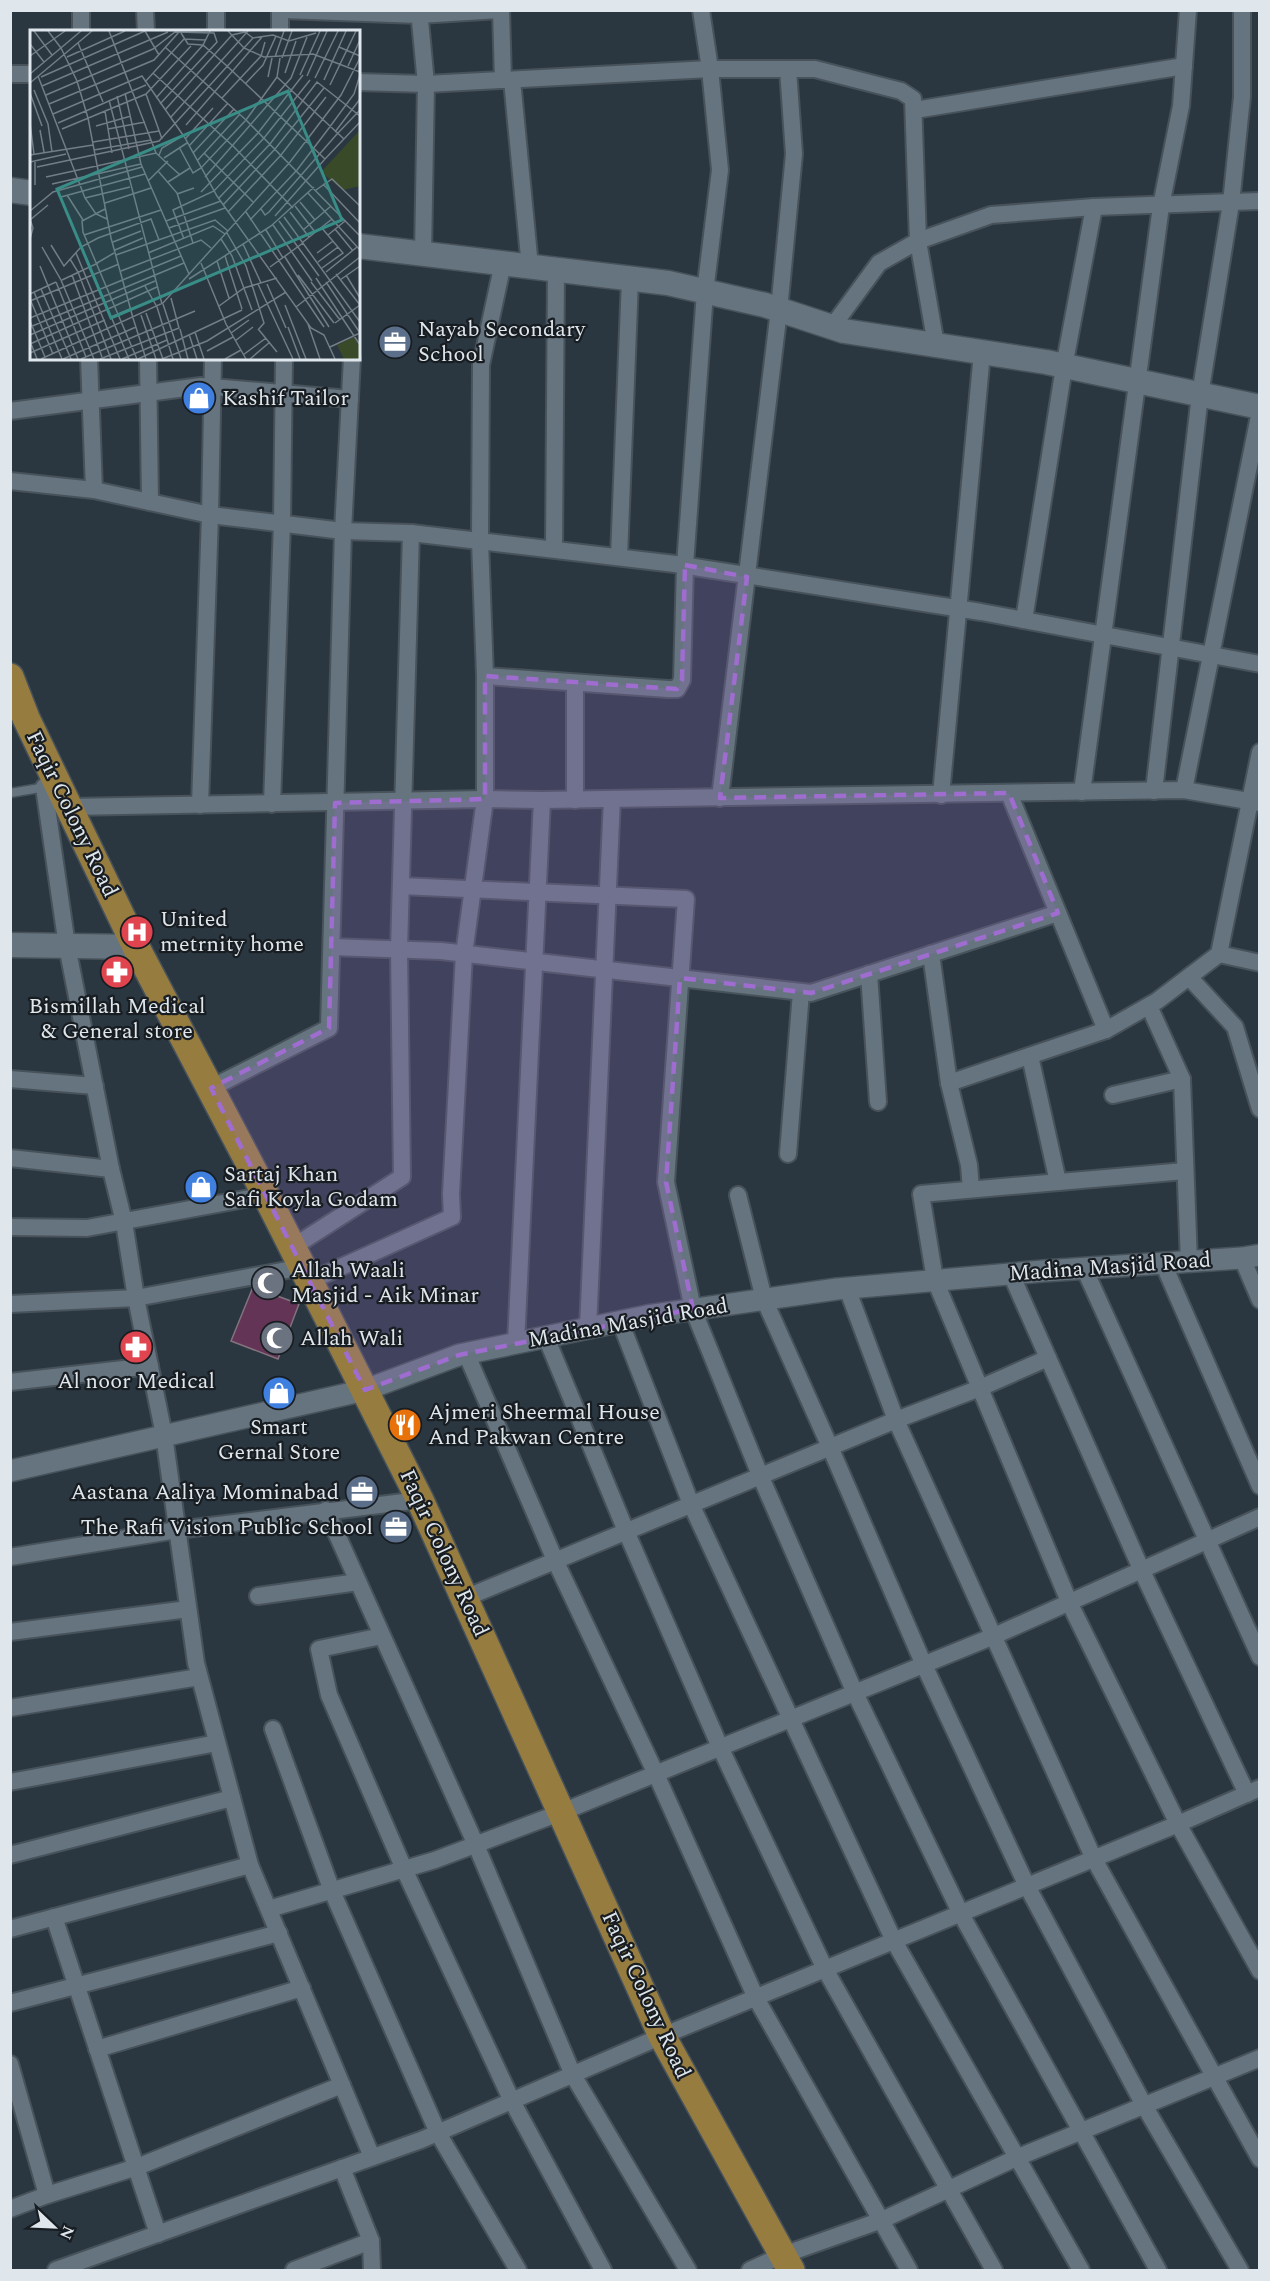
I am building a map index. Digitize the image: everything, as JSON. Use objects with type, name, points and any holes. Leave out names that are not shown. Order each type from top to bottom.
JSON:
[{"type":"main road","points":[[10,190],[30,193]]},
{"type":"main road","points":[[360,246],[668,283],[779,310],[844,331],[1064,367],[1260,409]]},
{"type":"main road","name":"Faqir Colony Road","points":[[10,677],[57,793],[302,1265],[420,1500],[662,2036],[787,2263]]},
{"type":"main road","points":[[10,945],[136,947]]},
{"type":"street","points":[[81,10],[81,30]]},
{"type":"street","points":[[146,10],[146,30]]},
{"type":"street","points":[[216,10],[216,30]]},
{"type":"street","points":[[280,30],[282,10],[419,13],[500,10],[530,267]]},
{"type":"street","points":[[485,676],[677,689],[682,680],[685,566],[705,292],[720,170],[710,69],[701,10]]},
{"type":"street","points":[[1082,792],[1161,206],[1181,106],[1188,10]]},
{"type":"street","points":[[1154,791],[1200,395],[1231,203],[1242,97],[1242,10]]},
{"type":"street","points":[[419,13],[426,84],[423,254]]},
{"type":"street","points":[[915,110],[1184,66]]},
{"type":"street","points":[[360,82],[426,84],[710,69],[815,69],[902,91],[913,99],[915,110],[918,241],[936,345]]},
{"type":"street","points":[[720,798],[779,310],[794,154],[788,69]]},
{"type":"street","points":[[10,74],[30,74]]},
{"type":"street","points":[[832,327],[879,262],[918,241],[991,214],[1094,207],[1260,201]]},
{"type":"street","points":[[1024,620],[1064,367],[1094,207]]},
{"type":"street","points":[[10,1305],[136,1298],[302,1265],[452,1217],[450,1194],[464,954],[485,799],[485,676],[480,541],[481,365],[503,263]]},
{"type":"street","points":[[554,549],[556,270]]},
{"type":"street","points":[[619,557],[630,279]]},
{"type":"street","points":[[941,795],[982,353]]},
{"type":"street","points":[[89,360],[93,490]]},
{"type":"street","points":[[148,360],[150,502]]},
{"type":"street","points":[[200,805],[213,360]]},
{"type":"street","points":[[272,804],[282,524],[284,360]]},
{"type":"street","points":[[211,1088],[329,1028],[343,531],[352,360]]},
{"type":"street","points":[[10,411],[201,386],[350,399]]},
{"type":"street","points":[[1185,790],[1260,409]]},
{"type":"street","points":[[10,481],[93,490],[210,515],[343,531],[411,533],[685,566],[1024,620],[1260,664]]},
{"type":"street","points":[[302,1265],[402,1177],[399,949],[411,533]]},
{"type":"street","points":[[575,682],[576,800]]},
{"type":"street","points":[[949,1083],[1106,1030],[1149,1006],[1219,954],[1255,802],[1260,753]]},
{"type":"street","points":[[372,2157],[249,1865],[200,1677],[188,1609],[164,1435],[136,1298],[124,1222],[111,1169],[67,946],[57,793],[200,805],[1185,790],[1255,802]]},
{"type":"street","points":[[1009,793],[1106,1030]]},
{"type":"street","points":[[588,1328],[612,799]]},
{"type":"street","points":[[516,1343],[542,800]]},
{"type":"street","points":[[400,886],[686,899],[666,1182],[693,1309],[760,1476],[855,1693],[961,1914],[1158,2271]]},
{"type":"street","points":[[332,946],[464,954],[811,993],[1058,913]]},
{"type":"street","points":[[932,954],[949,1083],[969,1165],[971,1190]]},
{"type":"street","points":[[1219,954],[1260,963]]},
{"type":"street","points":[[869,974],[878,1102]]},
{"type":"street","points":[[1189,977],[1235,1027],[1260,1110]]},
{"type":"street","points":[[788,1154],[801,992]]},
{"type":"street","points":[[1149,1006],[1182,1079],[1189,1262]]},
{"type":"street","points":[[1030,1056],[1058,1182]]},
{"type":"street","points":[[10,1079],[94,1086]]},
{"type":"street","points":[[1113,1095],[1182,1079]]},
{"type":"street","points":[[10,1158],[111,1169]]},
{"type":"street","points":[[1185,1171],[921,1194],[935,1280],[1070,1604],[1178,1824],[1260,1971]]},
{"type":"street","points":[[10,1227],[87,1228],[266,1195]]},
{"type":"street","points":[[738,1196],[764,1299],[924,1665],[1027,1887],[1145,2107],[1240,2271]]},
{"type":"street","points":[[1251,1257],[1260,1300]]},
{"type":"street","name":"Madina Masjid Road","points":[[10,1471],[365,1390],[466,1353],[620,1321],[847,1288],[1251,1257]]},
{"type":"street","points":[[1163,1263],[1260,1486]]},
{"type":"street","points":[[1084,1269],[1260,1657]]},
{"type":"street","points":[[56,2271],[438,2133],[662,2036],[1027,1887],[1253,1791],[1142,1571],[1011,1274]]},
{"type":"street","points":[[847,1288],[896,1420],[1094,1858],[1260,2160]]},
{"type":"street","points":[[620,1321],[691,1504],[894,1941],[1081,2271]]},
{"type":"street","points":[[546,1337],[626,1531],[720,1748],[825,1969],[994,2271]]},
{"type":"street","points":[[466,1353],[555,1560],[656,1774],[756,1998],[909,2271]]},
{"type":"street","points":[[465,1599],[1048,1358]]},
{"type":"street","points":[[10,1382],[150,1366]]},
{"type":"street","points":[[10,1557],[177,1530],[420,1500]]},
{"type":"street","points":[[326,1510],[476,1845],[573,2074],[688,2271]]},
{"type":"street","points":[[269,1909],[404,1869],[476,1845],[562,1812],[1070,1604],[1260,1517]]},
{"type":"street","points":[[258,1596],[358,1582]]},
{"type":"street","points":[[10,1632],[188,1609]]},
{"type":"street","points":[[382,1636],[319,1649],[328,1695],[404,1869],[512,2101],[603,2271]]},
{"type":"street","points":[[10,1708],[200,1677]]},
{"type":"street","points":[[273,1729],[332,1891],[438,2133],[518,2271]]},
{"type":"street","points":[[10,1782],[217,1743]]},
{"type":"street","points":[[10,1855],[232,1798]]},
{"type":"street","points":[[10,1929],[249,1865]]},
{"type":"street","points":[[54,1917],[158,2234]]},
{"type":"street","points":[[10,2003],[279,1933]]},
{"type":"street","points":[[97,2049],[302,1988]]},
{"type":"street","points":[[750,2271],[787,2263],[1016,2158],[1260,2058]]},
{"type":"street","points":[[12,2073],[48,2195]]},
{"type":"street","points":[[10,2209],[137,2167],[342,2085]]},
{"type":"street","points":[[342,2168],[371,2241],[372,2271]]},
{"type":"street","points":[[294,2271],[371,2241]]},
{"type":"lane","points":[[10,793],[57,793]]},
{"type":"highlighted area","points":[[685,565],[747,577],[720,798],[1009,793],[1058,913],[811,993],[680,978],[666,1182],[693,1309],[459,1355],[365,1390],[211,1088],[329,1028],[335,803],[485,799],[485,676],[677,689],[682,680]]},
{"type":"building","points":[[253,1287],[299,1304],[278,1359],[231,1341]]},
{"type":"place","name":"Nayab Secondary School","points":[[395,342]]},
{"type":"place","name":"Kashif Tailor","points":[[199,398]]},
{"type":"place","name":"United metrnity home","points":[[137,932]]},
{"type":"place","name":"Bismillah Medical & General store","points":[[117,972]]},
{"type":"place","name":"Sartaj Khan Safi Koyla Godam","points":[[201,1187]]},
{"type":"place","name":"Allah Waali Masjid - Aik Minar","points":[[268,1283]]},
{"type":"place","name":"Allah Wali","points":[[277,1338]]},
{"type":"place","name":"Al noor Medical","points":[[136,1347]]},
{"type":"place","name":"Smart Gernal Store","points":[[279,1393]]},
{"type":"place","name":"Ajmeri Sheermal House And Pakwan Centre","points":[[405,1425]]},
{"type":"place","name":"Aastana Aaliya Mominabad","points":[[362,1492]]},
{"type":"place","name":"The Rafi Vision Public School","points":[[396,1527]]}]
